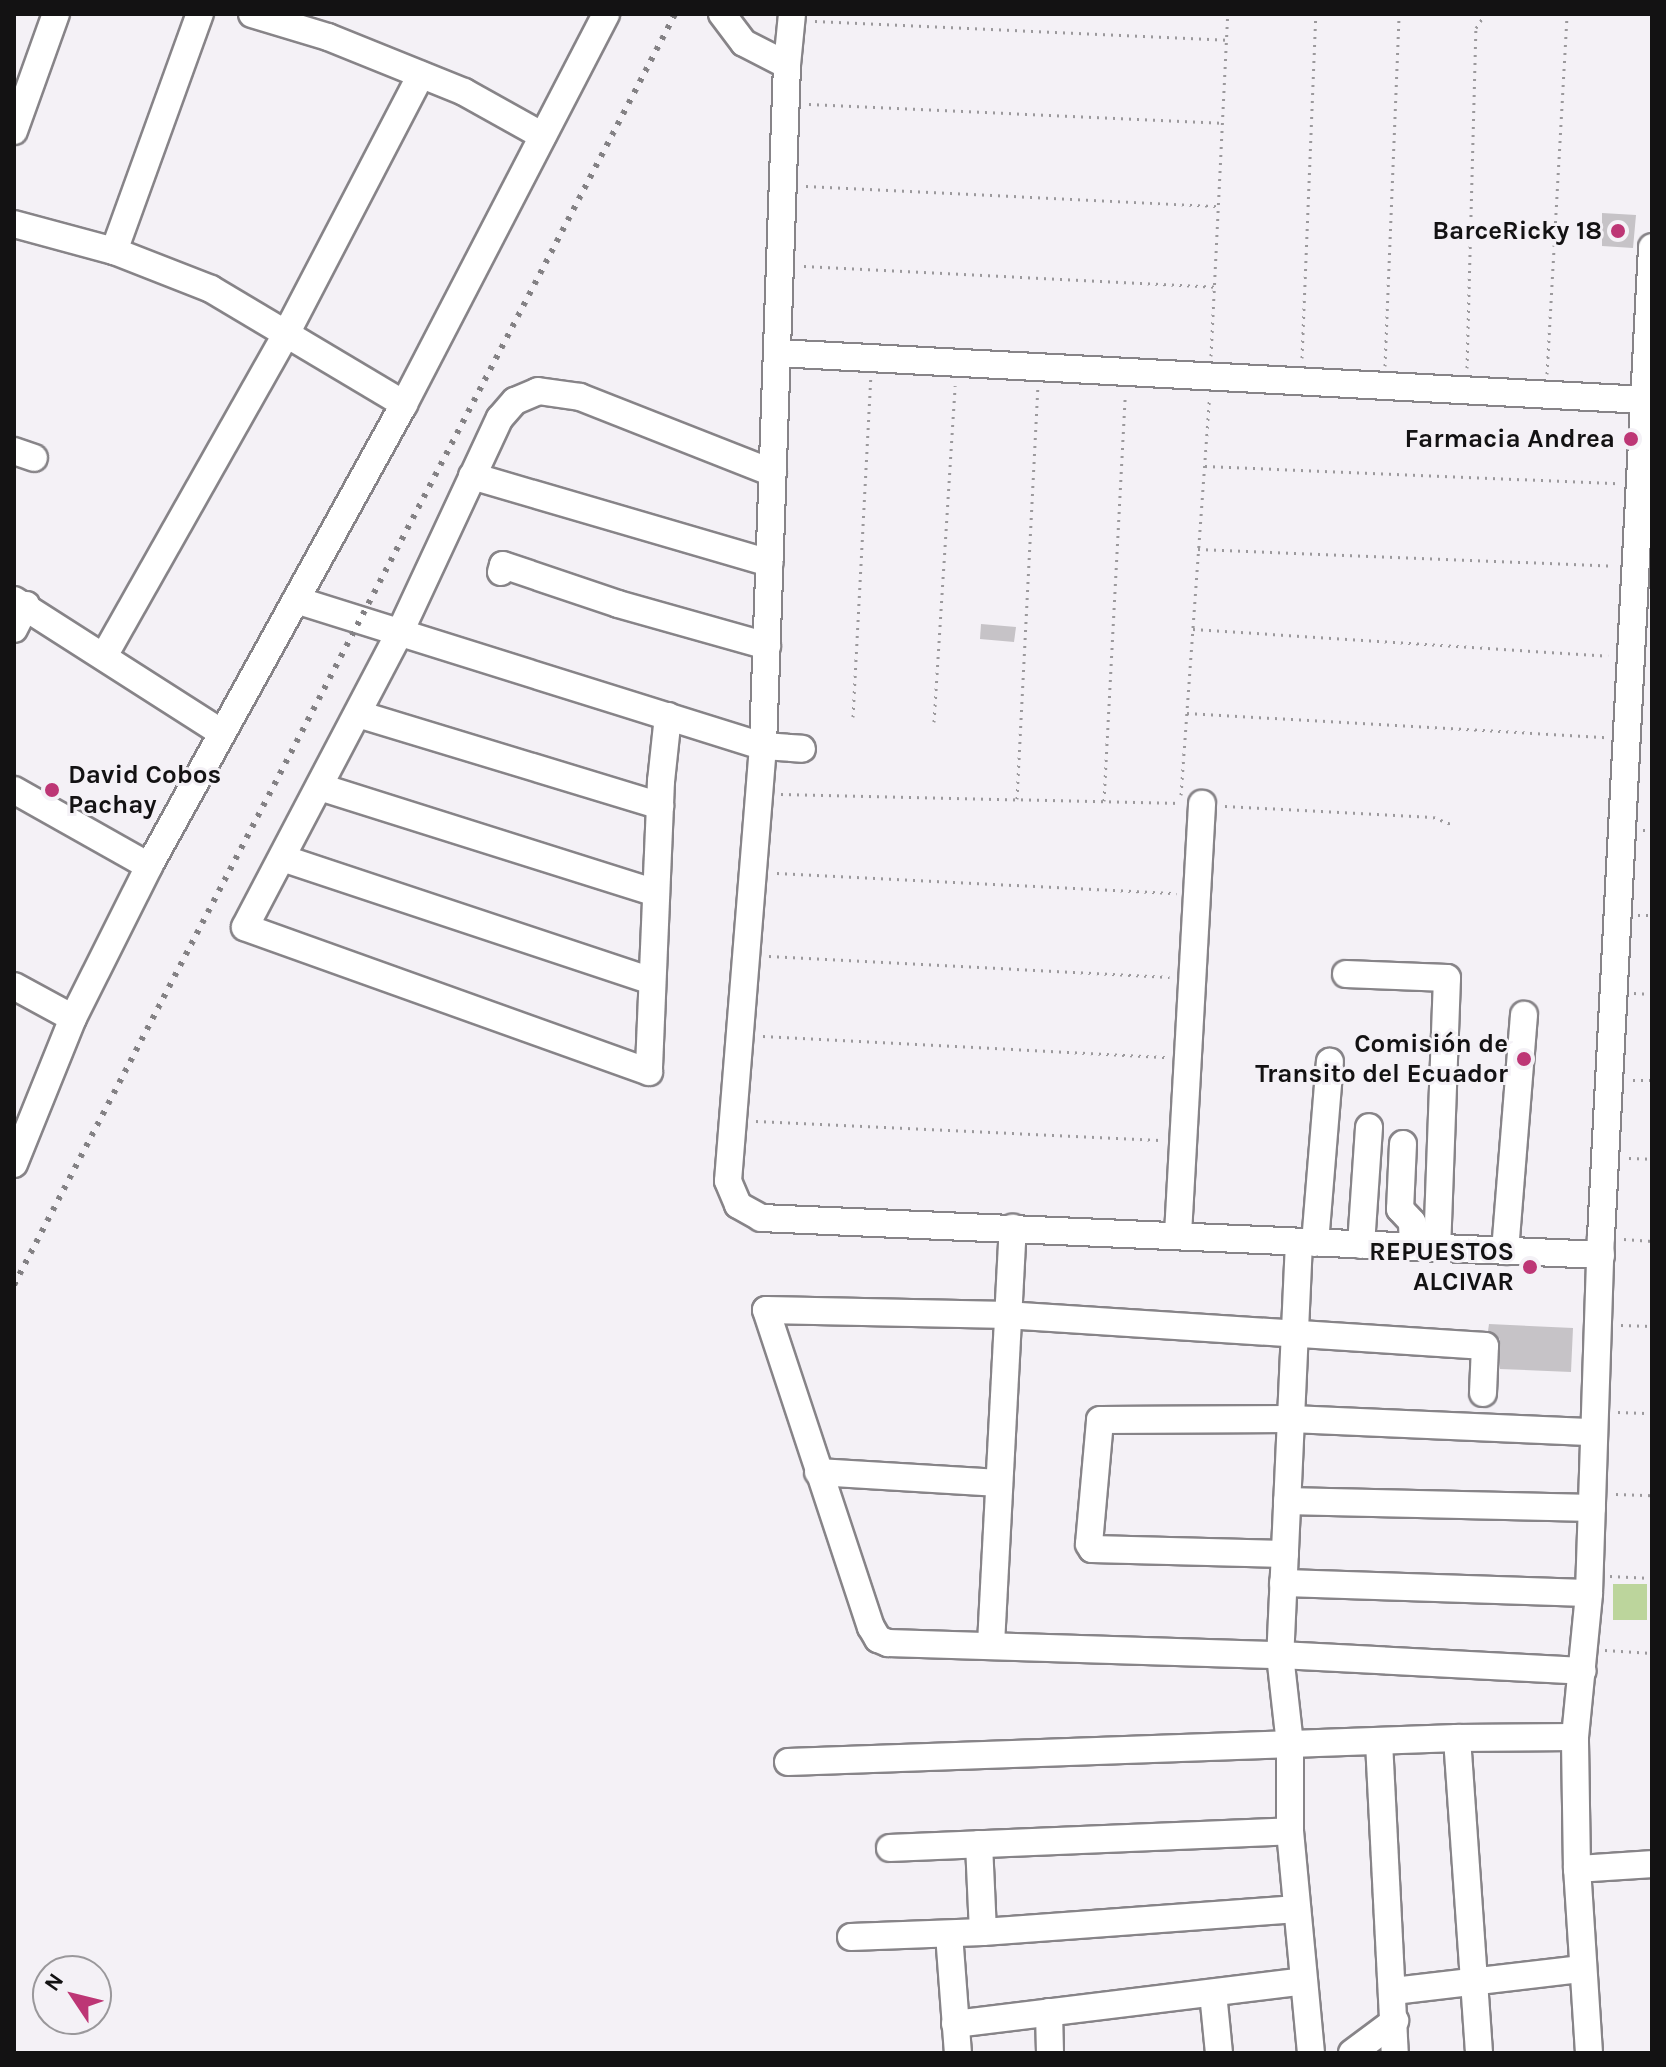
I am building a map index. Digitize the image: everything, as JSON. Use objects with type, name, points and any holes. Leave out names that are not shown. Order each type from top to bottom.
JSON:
[{"type":"street","points":[[14,131],[56,14]]},
{"type":"street","points":[[114,251],[200,14]]},
{"type":"street","points":[[252,14],[328,37],[464,92],[543,136]]},
{"type":"street","points":[[14,1164],[73,1018],[149,866],[404,404],[606,14]]},
{"type":"street","points":[[722,14],[744,43],[787,65]]},
{"type":"street","points":[[791,17],[785,102],[763,746],[728,1181],[738,1205],[761,1218],[1178,1234],[1505,1251],[1601,1246]]},
{"type":"street","points":[[104,656],[286,334],[421,75]]},
{"type":"street","points":[[14,224],[114,251],[211,289],[404,404]]},
{"type":"street","points":[[1589,2053],[1577,1869],[1575,1737],[1590,1584],[1612,853],[1628,738],[1652,247]]},
{"type":"street","points":[[777,353],[1646,400]]},
{"type":"street","points":[[668,716],[660,806],[649,1072],[245,927],[400,632],[500,418],[515,401],[538,391],[580,397],[773,473]]},
{"type":"street","points":[[472,476],[770,563]]},
{"type":"street","points":[[501,572],[503,565],[618,604],[767,646]]},
{"type":"street","points":[[296,600],[763,746],[802,749]]},
{"type":"street","points":[[14,629],[20,602],[222,733]]},
{"type":"street","points":[[358,714],[660,806]]},
{"type":"street","points":[[320,787],[656,893]]},
{"type":"street","points":[[14,790],[149,866]]},
{"type":"street","points":[[1178,1234],[1197,894],[1191,804]]},
{"type":"street","points":[[282,858],[651,981]]},
{"type":"street","points":[[1346,974],[1447,978],[1425,1247]]},
{"type":"street","points":[[14,986],[73,1018]]},
{"type":"street","points":[[1505,1251],[1524,1015]]},
{"type":"street","points":[[1311,2053],[1290,1831],[1290,1744],[1280,1655],[1295,1335],[1330,1062]]},
{"type":"street","points":[[1361,1245],[1369,1127]]},
{"type":"street","points":[[1403,1144],[1400,1209],[1412,1222],[1425,1247]]},
{"type":"street","points":[[991,1644],[1013,1228]]},
{"type":"street","points":[[1483,1393],[1485,1346],[1009,1315],[766,1310],[818,1472],[878,1639],[888,1643],[1280,1655],[1584,1660]]},
{"type":"street","points":[[1285,1554],[1097,1551],[1089,1544],[1100,1420],[1594,1421]]},
{"type":"street","points":[[818,1472],[999,1483]]},
{"type":"street","points":[[1287,1501],[1592,1500]]},
{"type":"street","points":[[1283,1583],[1590,1584]]},
{"type":"street","points":[[788,1762],[1457,1738],[1575,1737]]},
{"type":"street","points":[[1457,1738],[1479,2053]]},
{"type":"street","points":[[1379,1742],[1395,2053]]},
{"type":"street","points":[[890,1848],[1290,1831]]},
{"type":"street","points":[[979,1844],[983,1932]]},
{"type":"street","points":[[1577,1869],[1652,1864]]},
{"type":"street","points":[[851,1937],[983,1932],[1297,1909]]},
{"type":"street","points":[[949,1934],[958,2053]]},
{"type":"street","points":[[1394,1991],[1582,1969]]},
{"type":"street","points":[[955,2024],[1303,1981]]},
{"type":"street","points":[[1213,1993],[1219,2053]]},
{"type":"street","points":[[1049,2012],[1050,2053]]},
{"type":"street","points":[[1352,2053],[1395,2021]]},
{"type":"path","points":[[1191,804],[1187,713],[1210,376],[1228,14]]},
{"type":"path","points":[[1301,381],[1316,14]]},
{"type":"path","points":[[1384,385],[1399,14]]},
{"type":"path","points":[[1466,390],[1476,28],[1485,14]]},
{"type":"path","points":[[1546,394],[1567,14]]},
{"type":"path","points":[[791,17],[1227,40]]},
{"type":"path","points":[[785,102],[1223,123]]},
{"type":"path","points":[[783,185],[1218,206]]},
{"type":"path","points":[[780,265],[1215,287]]},
{"type":"path","points":[[853,717],[872,358]]},
{"type":"path","points":[[934,722],[956,363]]},
{"type":"path","points":[[1017,799],[1040,367]]},
{"type":"path","points":[[1104,801],[1126,371]]},
{"type":"path","points":[[1204,466],[1641,484]]},
{"type":"path","points":[[1198,549],[1637,567]]},
{"type":"path","points":[[1193,629],[1632,658]]},
{"type":"path","points":[[1187,713],[1628,738]]},
{"type":"path","points":[[759,793],[1191,804],[1433,817],[1451,824]]},
{"type":"path","points":[[753,872],[1197,894]]},
{"type":"path","points":[[746,954],[1193,978]]},
{"type":"path","points":[[740,1035],[1190,1058]]},
{"type":"path","points":[[733,1120],[1185,1142]]},
{"type":"path","points":[[1601,1246],[1652,1241]]},
{"type":"path","points":[[1597,1324],[1652,1326]]},
{"type":"path","points":[[1594,1421],[1652,1413]]},
{"type":"path","points":[[1592,1500],[1652,1495]]},
{"type":"path","points":[[1590,1584],[1652,1578]]},
{"type":"path","points":[[1584,1660],[1652,1653]]},
{"type":"green space","points":[[1613,1584],[1647,1584],[1647,1620],[1613,1620]]},
{"type":"building","name":"BarceRicky 18","points":[[1602,213],[1636,215],[1633,248],[1602,246]]},
{"type":"building","points":[[981,624],[1016,627],[1014,642],[980,639]]},
{"type":"building","points":[[1489,1324],[1573,1328],[1571,1372],[1500,1369],[1500,1339],[1488,1331]]},
{"type":"railway","points":[[14,1285],[675,14]]},
{"type":"place","name":"BarceRicky 18","points":[[1618,231]]},
{"type":"place","name":"Farmacia Andrea","points":[[1631,439]]},
{"type":"place","name":"David Cobos Pachay","points":[[52,790]]},
{"type":"place","name":"Comisión de Transito del Ecuador","points":[[1524,1059]]},
{"type":"place","name":"REPUESTOS ALCIVAR","points":[[1530,1267]]}]
